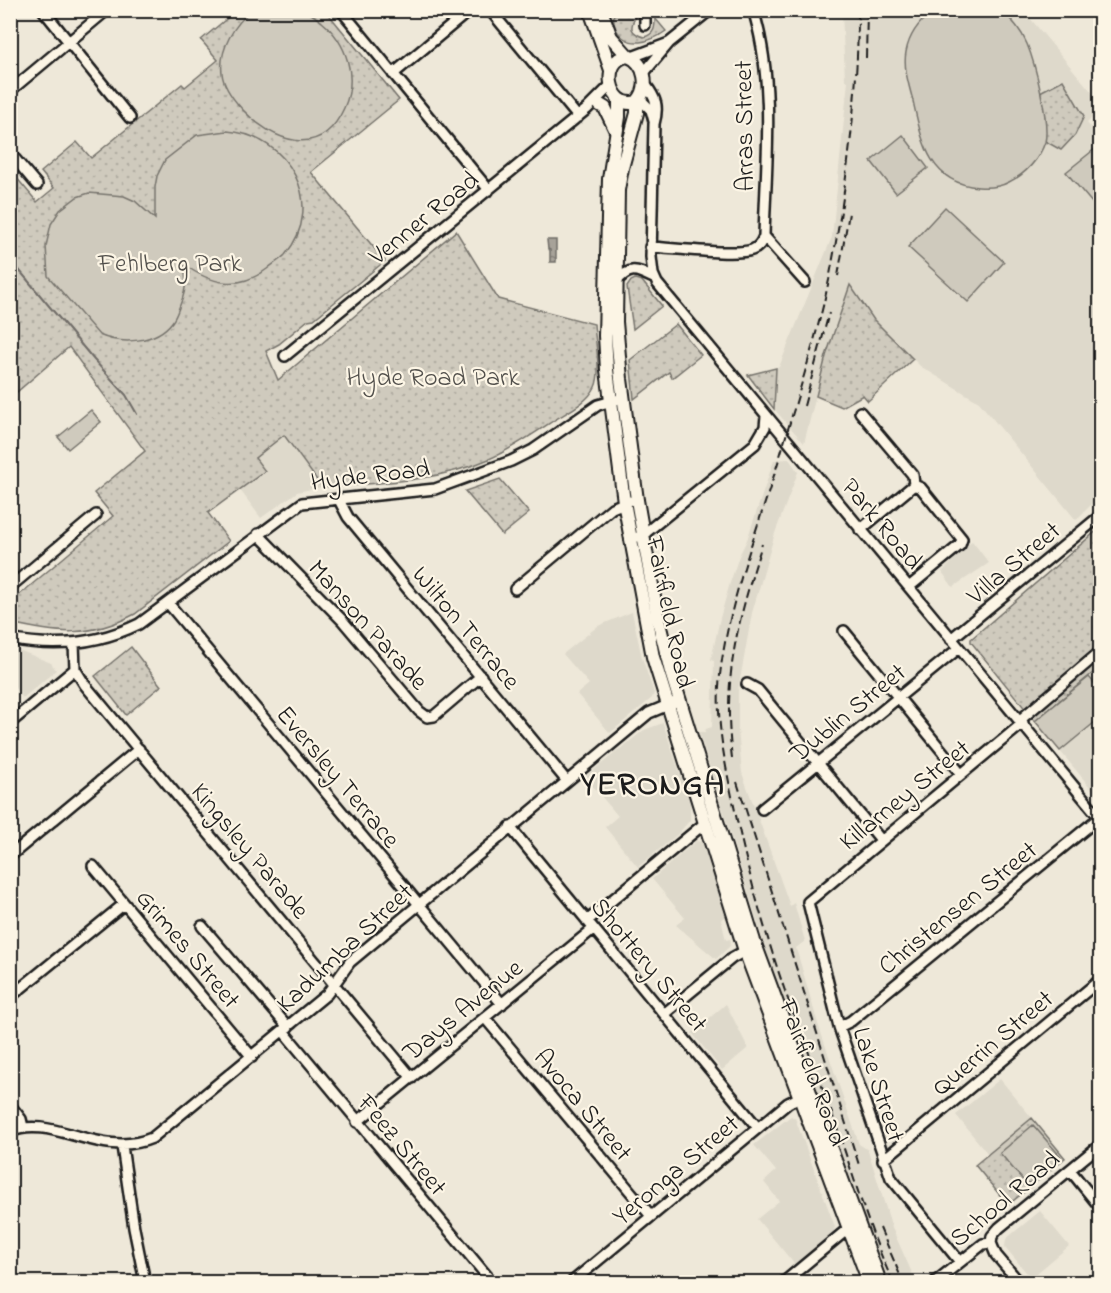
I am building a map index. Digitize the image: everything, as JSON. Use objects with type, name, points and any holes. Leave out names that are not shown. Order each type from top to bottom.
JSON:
[{"type":"main road","points":[[590,10],[611,70],[612,84],[618,98],[627,104],[639,100],[645,89],[639,63],[611,37],[601,10]]},
{"type":"main road","points":[[611,70],[618,59],[630,57]]},
{"type":"main road","name":"Fairfield Road","points":[[618,98],[619,117],[610,161],[607,215],[605,336],[617,399],[630,501],[638,537],[647,629],[653,657],[674,702],[804,1095],[869,1282]]},
{"type":"main road","name":"Fairfield Road","points":[[617,399],[618,190],[639,100]]},
{"type":"main road","points":[[600,105],[605,108],[616,131]]},
{"type":"main road","name":"Fairfield Road","points":[[674,702],[705,823],[745,951],[880,1282]]},
{"type":"street","points":[[44,10],[130,118]]},
{"type":"street","points":[[10,91],[108,10]]},
{"type":"street","points":[[341,10],[489,190]]},
{"type":"street","points":[[393,74],[470,10]]},
{"type":"street","points":[[490,10],[578,117]]},
{"type":"street","points":[[645,10],[645,25]]},
{"type":"street","points":[[710,10],[669,43],[644,79],[656,101],[657,113],[654,124],[650,247],[738,252],[753,250],[762,242],[764,236],[805,282]]},
{"type":"street","name":"Arras Street","points":[[755,16],[762,39],[768,79],[764,236]]},
{"type":"street","points":[[630,57],[669,43]]},
{"type":"street","name":"Venner Road","points":[[285,356],[588,109],[612,84]]},
{"type":"street","name":"Venner Road","points":[[588,109],[618,98]]},
{"type":"street","points":[[639,100],[651,110],[654,124]]},
{"type":"street","points":[[10,153],[37,185]]},
{"type":"street","name":"Park Road","points":[[650,247],[655,279],[663,291],[1100,818]]},
{"type":"street","points":[[616,282],[625,273],[633,270],[655,279]]},
{"type":"street","name":"Hyde Road","points":[[10,639],[57,644],[98,640],[120,633],[139,624],[302,503],[435,489],[471,477],[533,450],[598,405],[617,399]]},
{"type":"street","points":[[860,412],[913,475],[914,485]]},
{"type":"street","points":[[638,537],[754,444],[765,427],[766,416]]},
{"type":"street","points":[[860,530],[914,485]]},
{"type":"street","points":[[909,587],[960,545],[962,539],[921,488],[914,485]]},
{"type":"street","name":"Wilton Terrace","points":[[339,500],[348,518],[566,780]]},
{"type":"street","points":[[515,589],[612,508],[630,501]]},
{"type":"street","points":[[10,587],[96,515]]},
{"type":"street","name":"Villa Street","points":[[951,639],[1101,516]]},
{"type":"street","name":"Manson Parade","points":[[258,534],[342,620],[419,711],[427,717],[434,716],[481,676]]},
{"type":"street","name":"Eversley Terrace","points":[[168,603],[501,1004]]},
{"type":"street","points":[[844,632],[961,774]]},
{"type":"street","name":"Hyde Road","points":[[10,633],[35,641]]},
{"type":"street","points":[[10,723],[75,669],[74,643]]},
{"type":"street","name":"Dublin Street","points":[[762,809],[959,648]]},
{"type":"street","name":"Killarney Street","points":[[812,897],[961,774],[1101,652]]},
{"type":"street","name":"Kingsley Parade","points":[[75,669],[85,685],[412,1077]]},
{"type":"street","points":[[747,684],[758,690],[881,840]]},
{"type":"street","name":"Kadumba Street","points":[[10,1132],[30,1126],[122,1146],[152,1138],[327,994],[350,962],[566,780],[648,713],[674,702]]},
{"type":"street","points":[[10,856],[139,749]]},
{"type":"street","name":"Christensen Street","points":[[839,1027],[851,1021],[1100,818]]},
{"type":"street","name":"Days Avenue","points":[[357,1122],[485,1018],[705,823]]},
{"type":"street","name":"Shottery Street","points":[[510,827],[758,1128]]},
{"type":"street","name":"Grimes Street","points":[[93,866],[252,1057]]},
{"type":"street","name":"Lake Street","points":[[812,897],[808,902],[808,908],[839,1027],[883,1160],[891,1178],[960,1262]]},
{"type":"street","points":[[10,997],[124,904]]},
{"type":"street","name":"Feez Street","points":[[202,926],[286,1029],[357,1122],[492,1282]]},
{"type":"street","points":[[664,1014],[732,957],[745,951]]},
{"type":"street","name":"Querrin Street","points":[[883,1160],[1101,980]]},
{"type":"street","name":"Avoca Street","points":[[485,1018],[651,1216]]},
{"type":"street","name":"Yeronga Street","points":[[572,1282],[758,1128],[804,1095]]},
{"type":"street","points":[[10,1105],[21,1119],[23,1127]]},
{"type":"street","name":"School Road","points":[[935,1282],[983,1244],[992,1243],[992,1236],[999,1228],[1101,1145]]},
{"type":"street","points":[[122,1146],[134,1228],[145,1282]]},
{"type":"street","points":[[1070,1170],[1101,1207]]},
{"type":"street","points":[[784,1282],[849,1228]]},
{"type":"street","points":[[992,1243],[996,1255],[1019,1282]]},
{"type":"shaded area","points":[[842,11],[1024,11],[1100,102],[1100,110],[1087,123],[1100,139],[1100,496],[1076,520],[979,402],[920,366],[874,320],[850,285],[826,356],[804,443],[774,409],[776,368],[779,367],[832,237],[848,81],[845,80]]},
{"type":"shaded area","points":[[284,435],[322,487],[297,492],[261,518],[240,490],[265,471],[255,458]]},
{"type":"shaded area","points":[[789,459],[798,472],[775,533],[752,613],[738,691],[738,730],[742,773],[790,906],[794,903],[805,941],[796,948],[818,1024],[859,1144],[868,1150],[892,1228],[916,1282],[887,1282],[874,1252],[775,979],[699,732],[705,732],[706,729],[712,727],[714,661],[711,660],[730,583],[774,460]]},
{"type":"shaded area","points":[[972,541],[989,563],[953,587],[942,572]]},
{"type":"shaded area","points":[[632,612],[642,658],[654,693],[652,698],[610,733],[577,694],[589,684],[563,654],[598,626]]},
{"type":"shaded area","points":[[16,649],[51,663],[56,670],[23,698],[11,683],[11,654]]},
{"type":"shaded area","points":[[1100,667],[1100,799],[1035,721]]},
{"type":"shaded area","points":[[663,723],[690,803],[690,820],[678,834],[638,867],[605,827],[618,816],[585,777],[644,730]]},
{"type":"shaded area","points":[[696,841],[702,842],[727,917],[721,919],[726,940],[730,939],[731,942],[730,946],[716,959],[676,925],[685,918],[652,879]]},
{"type":"shaded area","points":[[726,1004],[748,1048],[722,1070],[692,1033]]},
{"type":"shaded area","points":[[1000,1079],[1032,1118],[988,1154],[956,1115]]},
{"type":"shaded area","points":[[791,1116],[795,1118],[835,1227],[832,1235],[796,1266],[757,1219],[779,1201],[764,1182],[776,1171],[754,1145]]},
{"type":"shaded area","points":[[1040,1211],[1069,1246],[1031,1278],[1005,1247],[1006,1239]]},
{"type":"green space","points":[[253,10],[303,10],[331,30],[344,50],[350,73],[348,96],[334,124],[323,135],[310,140],[282,137],[254,121],[226,87],[222,64],[225,46],[240,22]]},
{"type":"green space","points":[[236,11],[326,11],[399,100],[311,172],[385,261],[314,319],[308,320],[279,344],[266,351],[278,380],[456,231],[498,299],[594,324],[598,365],[595,387],[578,406],[506,450],[469,467],[428,477],[322,487],[284,435],[255,458],[265,471],[208,513],[229,541],[135,614],[103,627],[74,632],[44,630],[11,623],[11,602],[113,516],[94,493],[145,451],[69,347],[11,397],[10,170],[37,202],[54,188],[41,172],[77,142],[91,158],[182,84],[185,87],[218,60],[201,40]]},
{"type":"green space","points":[[613,11],[637,11],[632,30],[638,35],[644,37],[652,32],[655,18],[666,31],[647,41],[627,40],[615,27]]},
{"type":"green space","points":[[933,11],[1001,12],[1016,26],[1027,44],[1038,78],[1044,108],[1045,142],[1040,154],[1031,165],[1021,175],[1006,184],[978,187],[962,184],[948,178],[930,158],[920,131],[908,83],[905,58],[912,34]]},
{"type":"green space","points":[[1063,80],[1084,116],[1075,135],[1061,150],[1045,141],[1045,119],[1040,92]]},
{"type":"green space","name":"Fehlberg Park","points":[[227,131],[249,135],[268,145],[295,175],[302,194],[303,215],[297,235],[285,255],[256,276],[235,282],[214,280],[183,264],[186,279],[184,295],[175,318],[165,329],[148,338],[128,341],[99,335],[48,276],[46,246],[51,224],[60,210],[77,197],[89,193],[124,196],[135,201],[155,219],[155,187],[157,176],[165,160],[197,135]]},
{"type":"green space","points":[[903,135],[928,168],[896,193],[871,161]]},
{"type":"green space","points":[[1096,148],[1100,154],[1100,198],[1093,204],[1066,172]]},
{"type":"green space","points":[[945,207],[1004,262],[968,302],[908,247]]},
{"type":"green space","points":[[635,279],[642,281],[662,306],[633,329],[627,287]]},
{"type":"green space","points":[[850,285],[874,320],[913,359],[868,401],[863,395],[842,407],[816,396],[826,356]]},
{"type":"green space","points":[[676,324],[701,355],[672,378],[669,372],[634,399],[630,360]]},
{"type":"green space","points":[[776,368],[774,409],[748,375]]},
{"type":"green space","points":[[91,410],[101,422],[68,449],[58,437]]},
{"type":"green space","points":[[500,479],[529,513],[502,535],[465,491]]},
{"type":"green space","points":[[1100,528],[1100,667],[1035,721],[971,642],[971,639]]},
{"type":"green space","points":[[131,647],[161,686],[126,715],[95,676]]},
{"type":"green space","points":[[1089,677],[1100,690],[1100,718],[1060,751],[1035,721]]},
{"type":"green space","points":[[1032,1118],[1065,1158],[1008,1205],[975,1165]]},
{"type":"green space","points":[[1033,1125],[1061,1157],[1027,1185],[1000,1153]]},
{"type":"water","points":[[547,240],[556,240],[556,262],[550,262]]},
{"type":"waterway","points":[[10,259],[126,395],[137,414]]},
{"type":"railway","points":[[858,10],[856,78],[850,146],[829,280],[807,363],[738,588],[724,646],[719,708],[724,757],[739,830],[770,945],[790,1006],[830,1108],[867,1218],[893,1282]]},
{"type":"railway","points":[[866,58],[867,10]]},
{"type":"railway","points":[[838,276],[849,213]]},
{"type":"railway","points":[[804,406],[829,313]]},
{"type":"railway","points":[[732,758],[729,701],[734,649],[762,544]]},
{"type":"railway","points":[[737,782],[859,1165]]},
{"type":"railway","points":[[880,1228],[903,1282]]},
{"type":"district","name":"YERONGA","points":[[653,783]]},
{"type":"park label","name":"Hyde Road Park","points":[[433,376]]}]
